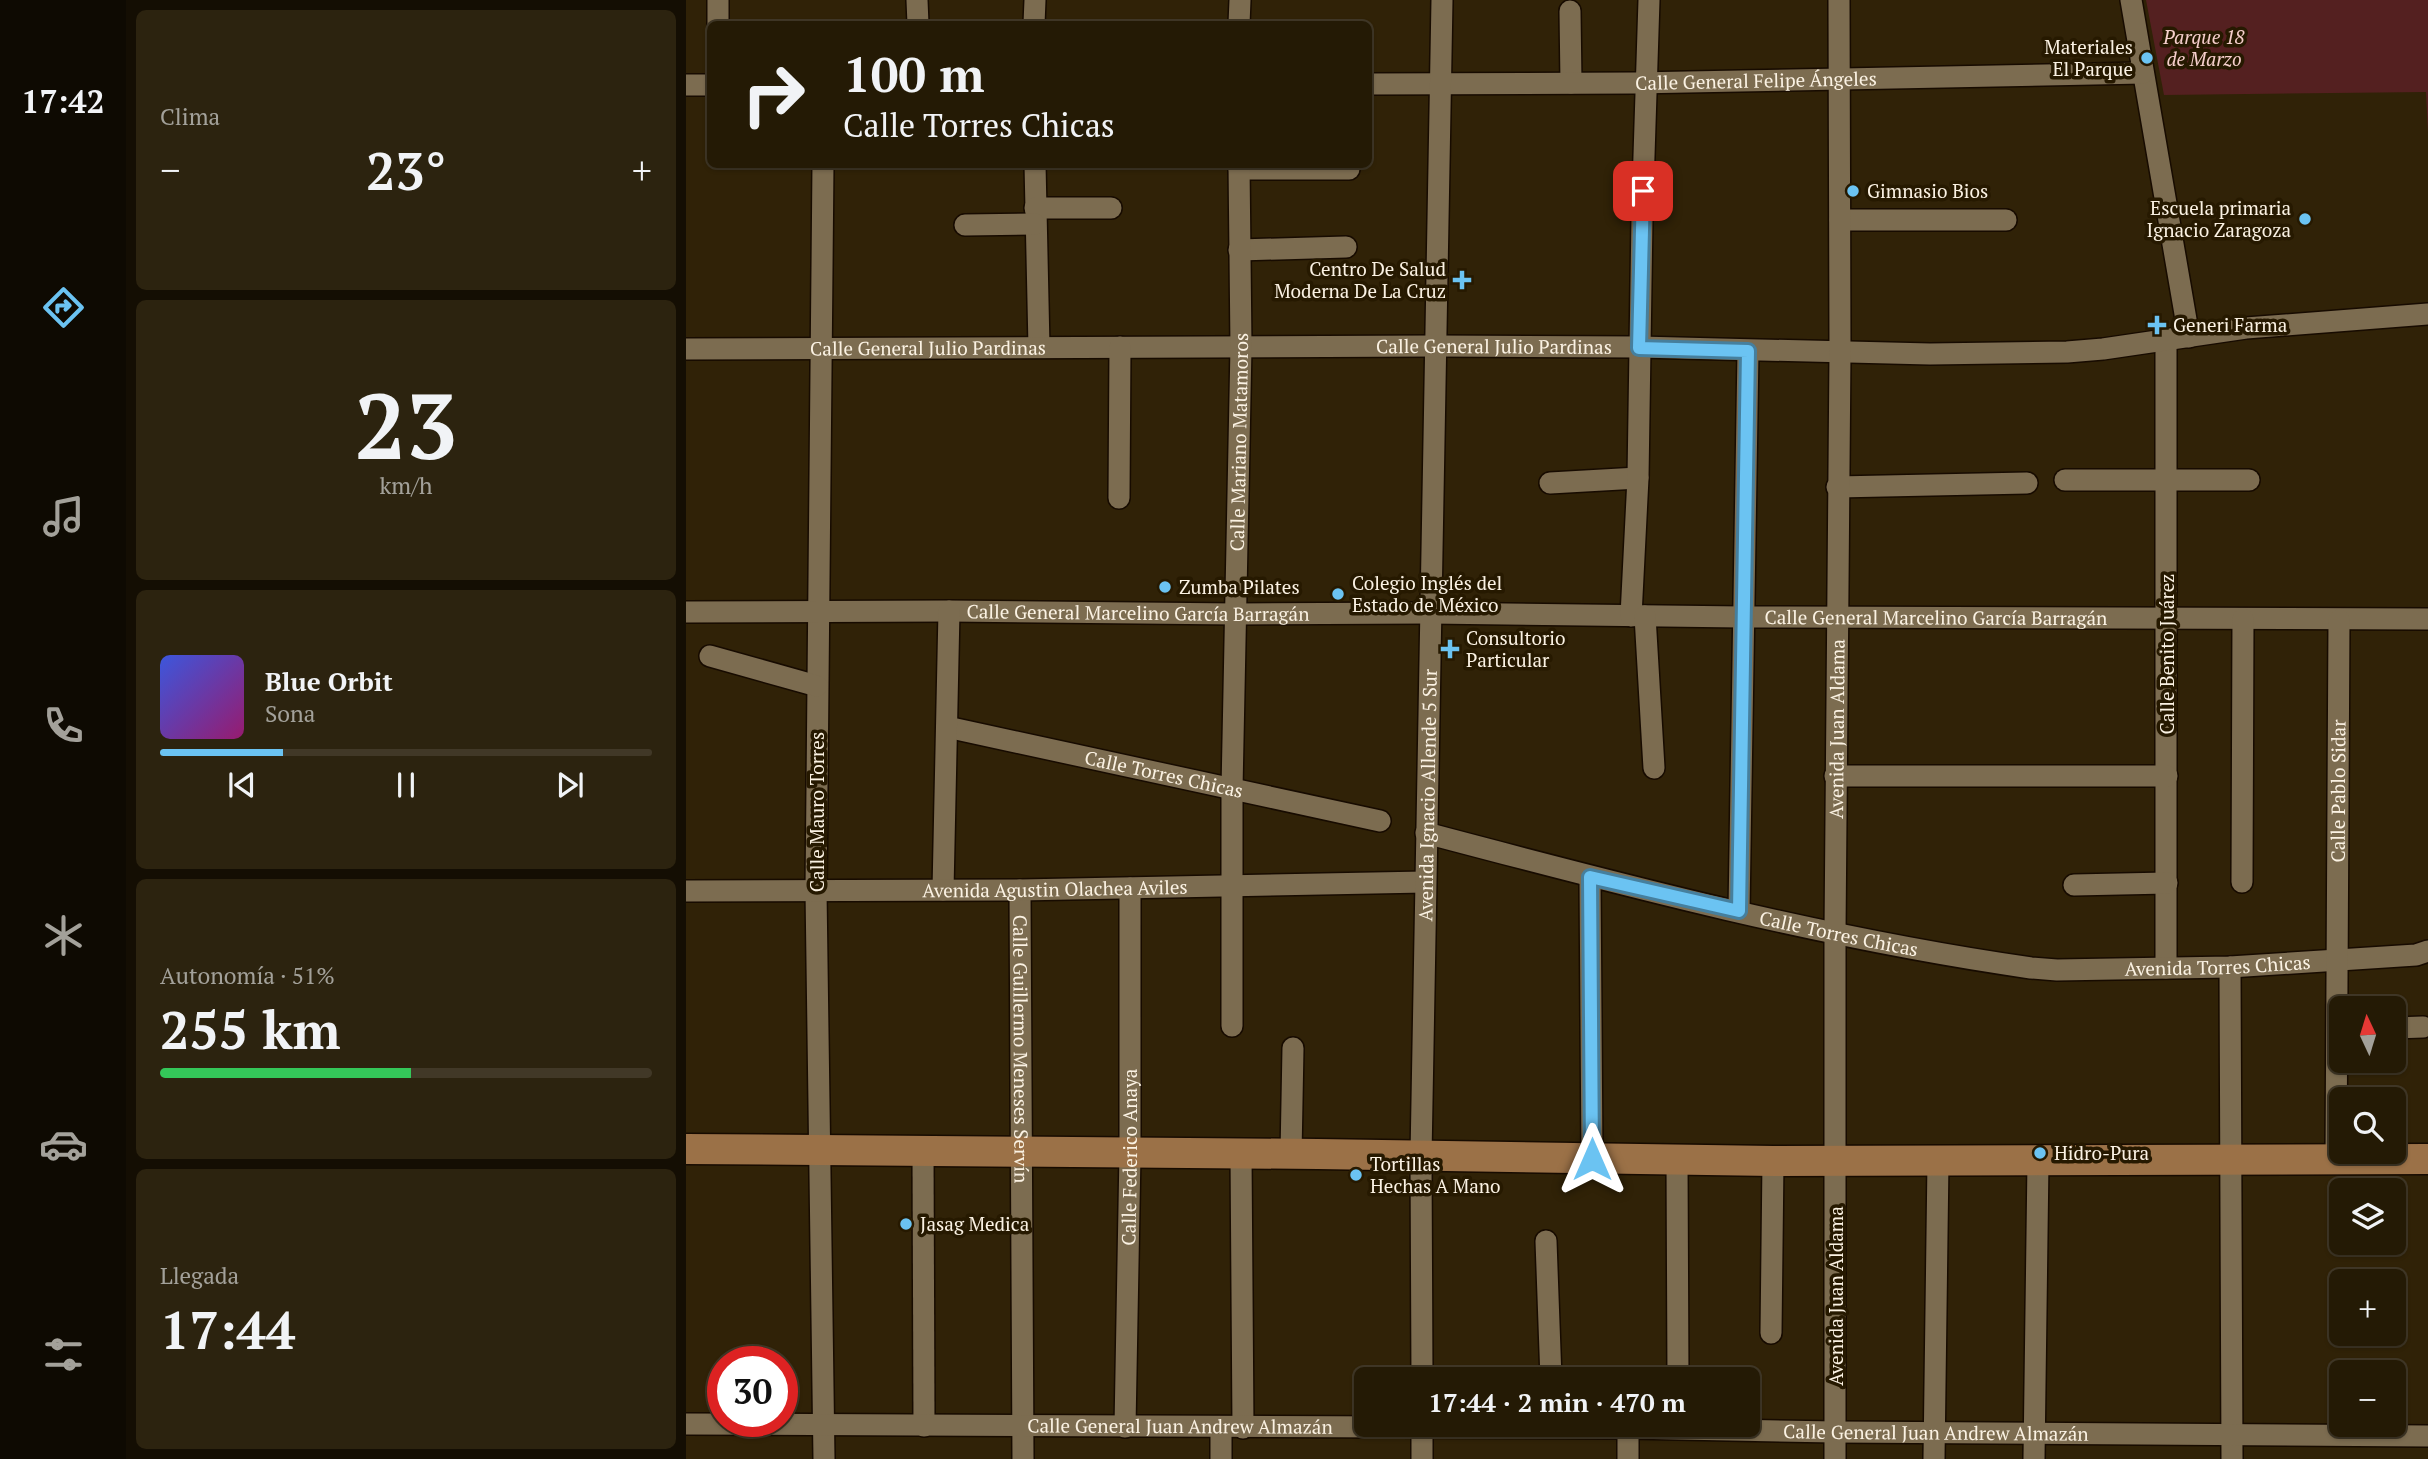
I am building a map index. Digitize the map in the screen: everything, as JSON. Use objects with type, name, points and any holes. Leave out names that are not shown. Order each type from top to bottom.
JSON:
[{"type":"street","points":[[718,0],[718,21]]},
{"type":"street","points":[[917,0],[918,21]]},
{"type":"street","points":[[1034,0],[1034,21]]},
{"type":"street","points":[[1239,21],[1240,0]]},
{"type":"street","name":"Avenida Ignacio Allende 5 Sur","points":[[1422,1367],[1421,1156],[1425,882],[1442,0]]},
{"type":"street","points":[[1648,0],[1639,348],[1638,616],[1654,768]]},
{"type":"street","name":"Avenida Juan Aldama","points":[[1835,1459],[1839,0]]},
{"type":"street","points":[[2131,0],[2189,337]]},
{"type":"street","points":[[1570,11],[1571,83]]},
{"type":"street","name":"Calle General Felipe Ángeles","points":[[1372,84],[1646,83],[2143,73]]},
{"type":"street","points":[[686,85],[707,85]]},
{"type":"street","name":"Calle Mauro Torres","points":[[822,168],[816,891],[824,1459]]},
{"type":"street","points":[[1035,168],[1039,347]]},
{"type":"street","name":"Calle Mariano Matamoros","points":[[1232,1026],[1232,789],[1241,347],[1239,168]]},
{"type":"street","points":[[1294,168],[1349,169]]},
{"type":"street","points":[[965,225],[1111,208]]},
{"type":"street","points":[[1840,220],[2006,220]]},
{"type":"street","points":[[1239,250],[1346,247]]},
{"type":"street","name":"Calle General Julio Pardinas","points":[[686,349],[821,346],[1435,346],[1840,353],[2067,352],[2166,341],[2246,328],[2428,314]]},
{"type":"street","name":"Calle Benito Juárez","points":[[2166,341],[2166,968]]},
{"type":"street","points":[[1119,498],[1120,347]]},
{"type":"street","points":[[1739,911],[1748,351]]},
{"type":"street","points":[[1550,483],[1638,478]]},
{"type":"street","points":[[2065,480],[2249,481]]},
{"type":"street","points":[[1837,488],[2027,483]]},
{"type":"street","name":"Calle General Marcelino García Barragán","points":[[686,611],[2428,619]]},
{"type":"street","points":[[943,890],[950,611]]},
{"type":"street","points":[[2242,882],[2243,620]]},
{"type":"street","name":"Calle Pablo Sidar","points":[[2338,996],[2339,620]]},
{"type":"street","points":[[710,656],[817,686]]},
{"type":"street","name":"Calle Torres Chicas","points":[[947,727],[1380,821]]},
{"type":"street","points":[[1835,776],[2167,776]]},
{"type":"street","name":"Calle Torres Chicas","points":[[1426,833],[1590,877],[1835,933],[2008,965]]},
{"type":"street","points":[[1590,877],[1592,1159]]},
{"type":"street","name":"Avenida Agustin Olachea Aviles","points":[[686,891],[1020,890],[1425,882]]},
{"type":"street","points":[[2074,885],[2167,883]]},
{"type":"street","name":"Calle Federico Anaya","points":[[1125,1427],[1130,1153],[1130,888]]},
{"type":"street","name":"Calle Guillermo Meneses Servín","points":[[1020,890],[1023,1459]]},
{"type":"street","name":"Avenida Torres Chicas","points":[[2008,965],[2057,970],[2230,967],[2336,962],[2416,955],[2428,951]]},
{"type":"street","points":[[2230,967],[2232,1459]]},
{"type":"street","points":[[2406,1028],[2423,1027]]},
{"type":"street","points":[[1291,1154],[1293,1048]]},
{"type":"street","points":[[686,1149],[1773,1161],[2329,1160]]},
{"type":"street","points":[[923,1150],[924,1426]]},
{"type":"street","points":[[1241,1154],[1243,1427]]},
{"type":"street","points":[[2406,1159],[2428,1159]]},
{"type":"street","points":[[1678,1160],[1678,1367]]},
{"type":"street","points":[[1771,1334],[1773,1161]]},
{"type":"street","points":[[1934,1459],[1938,1161]]},
{"type":"street","points":[[2034,1459],[2038,1161]]},
{"type":"street","points":[[1546,1241],[1551,1367]]},
{"type":"street","name":"Calle General Juan Andrew Almazán","points":[[686,1424],[1354,1426]]},
{"type":"street","points":[[1221,1428],[1221,1459]]},
{"type":"street","name":"Calle General Juan Andrew Almazán","points":[[1760,1430],[2428,1436]]},
{"type":"street","points":[[1422,1437],[1422,1459]]},
{"type":"street","points":[[1628,1437],[1628,1459]]},
{"type":"green space","name":"Parque 18 de Marzo","points":[[2146,0],[2428,0],[2428,133],[2426,92],[2164,95]]},
{"type":"place","name":"Materiales El Parque","points":[[2147,58]]},
{"type":"place","name":"Gimnasio Bios","points":[[1853,191]]},
{"type":"place","name":"Escuela primaria Ignacio Zaragoza","points":[[2305,219]]},
{"type":"place","name":"Centro De Salud Moderna De La Cruz","points":[[1462,280]]},
{"type":"place","name":"Generi Farma","points":[[2157,325]]},
{"type":"place","name":"Zumba Pilates","points":[[1165,587]]},
{"type":"place","name":"Colegio Inglés del Estado de México","points":[[1338,594]]},
{"type":"place","name":"Consultorio Particular","points":[[1450,649]]},
{"type":"place","name":"Hidro-Pura","points":[[2040,1153]]},
{"type":"place","name":"Tortillas Hechas A Mano","points":[[1356,1175]]},
{"type":"place","name":"Jasag Medica","points":[[906,1224]]},
{"type":"route","points":[[1592,1159],[1590,877],[1739,911],[1748,351],[1639,348],[1643,191]]}]
